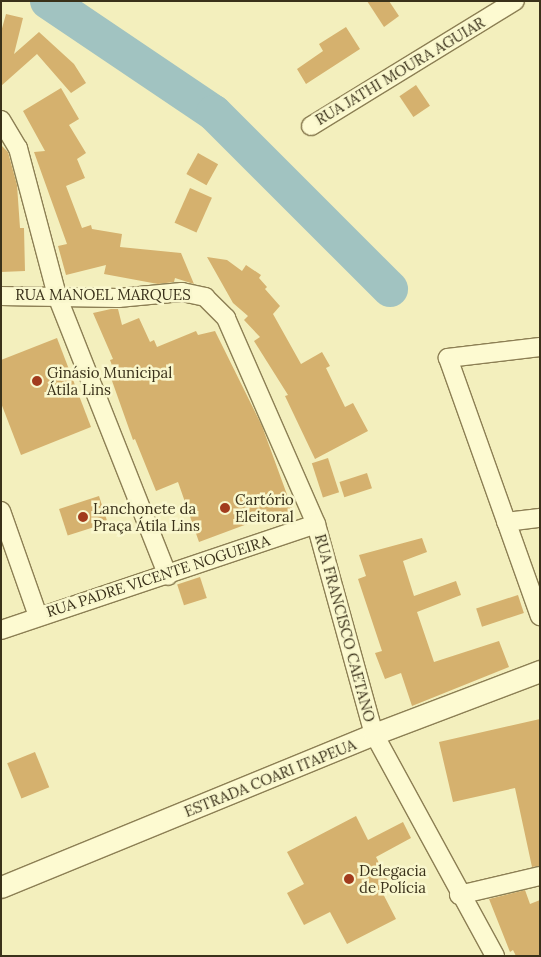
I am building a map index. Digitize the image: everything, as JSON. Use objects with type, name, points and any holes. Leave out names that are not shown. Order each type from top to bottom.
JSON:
[{"type":"street","name":"RUA JATHI MOURA AGUIAR","points":[[311,126],[515,1]]},
{"type":"street","points":[[1,120],[18,148],[57,296],[168,576]]},
{"type":"street","name":"RUA MANOEL MARQUES","points":[[1,296],[118,298],[182,292],[205,297]]},
{"type":"street","name":"RUA FRANCISCO CAETANO","points":[[205,297],[216,306],[232,330],[316,524],[374,734],[459,895],[495,956]]},
{"type":"street","points":[[540,348],[448,358],[540,616]]},
{"type":"street","points":[[1,511],[38,616]]},
{"type":"street","points":[[506,522],[540,518]]},
{"type":"street","name":"RUA PADRE VICENTE NOGUEIRA","points":[[1,630],[38,616],[168,576],[316,524]]},
{"type":"street","name":"ESTRADA COARI ITAPEUA","points":[[1,887],[374,734],[540,672]]},
{"type":"street","points":[[459,895],[540,876]]},
{"type":"building","points":[[367,1],[389,1],[399,16],[384,27]]},
{"type":"building","points":[[6,14],[23,18],[14,54],[39,32],[74,64],[86,83],[71,93],[37,54],[1,86],[1,32]]},
{"type":"building","points":[[346,27],[360,49],[306,84],[297,69],[323,51],[319,44]]},
{"type":"building","points":[[416,85],[430,106],[413,117],[399,96]]},
{"type":"building","points":[[61,88],[79,119],[69,125],[86,153],[77,159],[85,178],[66,186],[82,228],[91,225],[92,229],[122,234],[120,247],[181,253],[194,284],[175,278],[174,282],[158,284],[104,274],[106,265],[66,275],[58,246],[67,244],[34,152],[45,151],[23,111]]},
{"type":"building","points":[[1,145],[8,152],[17,185],[20,228],[24,228],[25,271],[1,272]]},
{"type":"building","points":[[198,153],[218,164],[206,185],[186,174]]},
{"type":"building","points":[[190,188],[212,198],[196,232],[175,223]]},
{"type":"building","points":[[207,257],[227,260],[242,271],[246,265],[261,275],[259,278],[267,287],[265,289],[280,306],[273,314],[301,364],[322,352],[330,366],[326,368],[345,407],[353,403],[368,431],[315,459],[285,396],[288,395],[254,341],[260,337],[244,320],[248,316],[233,303]]},
{"type":"building","points":[[118,309],[122,325],[139,318],[150,342],[154,340],[157,347],[196,331],[198,335],[215,331],[262,426],[293,511],[275,517],[274,514],[199,542],[178,482],[156,491],[135,439],[133,440],[111,378],[116,376],[110,360],[113,359],[93,313]]},
{"type":"building","name":"Ginásio Municipal Átila Lins","points":[[57,338],[91,427],[21,455],[1,403],[1,360]]},
{"type":"building","points":[[328,458],[339,492],[323,497],[312,463]]},
{"type":"building","points":[[367,473],[372,488],[344,497],[339,482]]},
{"type":"building","name":"Lanchonete da Praça Átila Lins","points":[[99,496],[108,523],[68,536],[59,509]]},
{"type":"building","points":[[422,538],[427,552],[403,561],[414,596],[456,581],[461,595],[417,612],[434,662],[499,641],[509,667],[412,706],[401,673],[385,679],[375,653],[382,651],[358,579],[366,576],[359,555]]},
{"type":"building","points":[[200,577],[207,598],[184,605],[177,584]]},
{"type":"building","points":[[518,595],[524,613],[482,627],[476,609]]},
{"type":"building","points":[[540,719],[540,866],[532,867],[515,788],[453,802],[439,742]]},
{"type":"building","points":[[35,752],[49,787],[21,798],[7,763]]},
{"type":"building","points":[[356,816],[368,840],[403,822],[411,838],[376,857],[388,881],[379,886],[396,919],[347,944],[330,912],[304,925],[287,893],[304,884],[287,852]]},
{"type":"building","points":[[525,890],[530,904],[540,900],[540,956],[516,956],[513,950],[510,952],[489,899]]},
{"type":"waterway","points":[[48,1],[214,113],[390,289]]},
{"type":"place","name":"Ginásio Municipal Átila Lins","points":[[37,381]]},
{"type":"place","name":"Cartório Eleitoral","points":[[225,508]]},
{"type":"place","name":"Lanchonete da Praça Átila Lins","points":[[83,517]]},
{"type":"place","name":"Delegacia de Polícia","points":[[349,879]]}]
